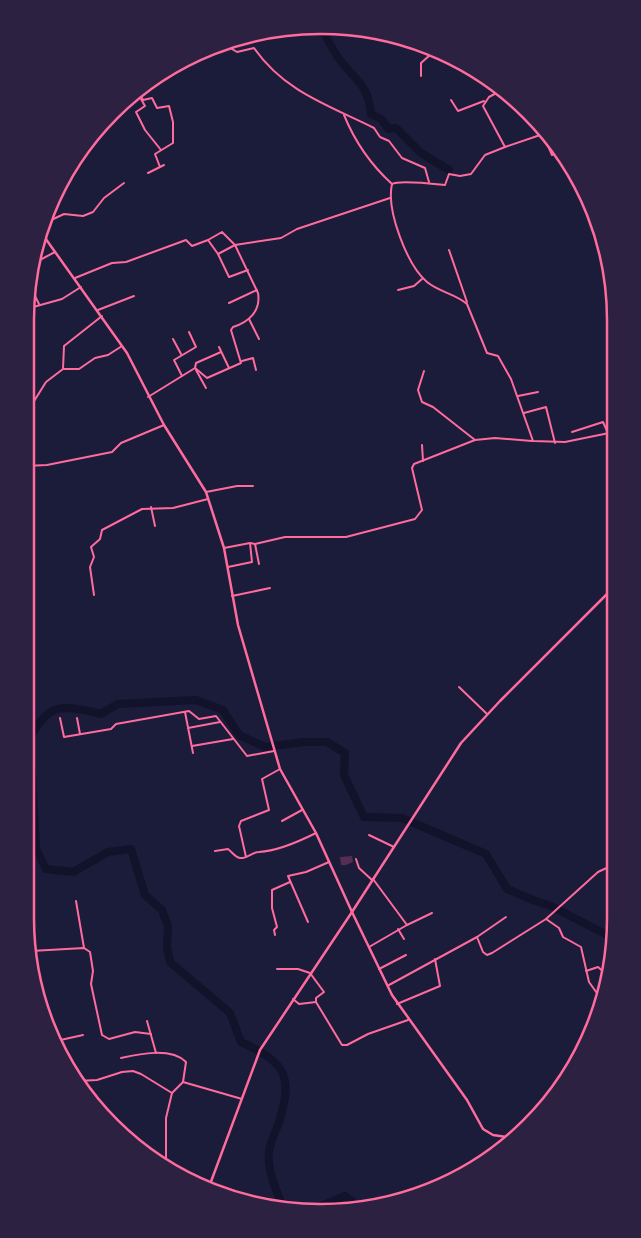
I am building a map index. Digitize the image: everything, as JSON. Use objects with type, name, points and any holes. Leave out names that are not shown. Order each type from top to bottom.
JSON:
[{"type":"street","points":[[231,48],[238,52],[254,48],[266,65],[302,93],[322,105],[344,113],[374,128],[378,135],[388,140],[395,151],[408,162],[425,168],[429,182]]},
{"type":"street","points":[[421,76],[420,66],[429,56]]},
{"type":"street","points":[[451,100],[458,111],[484,101],[495,93]]},
{"type":"street","points":[[160,167],[154,154],[161,150],[173,143],[173,122],[168,106],[157,108],[152,98],[141,99],[144,106],[136,112],[145,130],[161,150]]},
{"type":"street","points":[[484,101],[483,110],[505,147]]},
{"type":"street","points":[[344,113],[359,146],[372,166],[392,184]]},
{"type":"street","points":[[392,184],[398,182],[416,184],[429,182],[445,185],[449,174],[460,176],[473,173],[486,156],[539,135]]},
{"type":"street","points":[[148,173],[164,165]]},
{"type":"street","points":[[53,219],[64,214],[83,216],[93,212],[104,198],[124,183]]},
{"type":"street","points":[[392,184],[390,198],[406,255],[423,278],[468,304]]},
{"type":"street","points":[[218,254],[235,245],[281,238],[297,229],[390,198]]},
{"type":"street","points":[[75,278],[112,263],[126,262],[186,240],[193,246],[222,232],[235,245],[256,290],[258,305],[249,319],[233,327],[231,330],[242,361]]},
{"type":"street","points":[[46,239],[81,286],[122,346],[164,425],[206,492],[224,548],[238,625],[280,770],[316,833],[387,986],[408,1020],[463,1093],[484,1131],[506,1136]]},
{"type":"street","points":[[208,240],[218,254],[228,277],[248,270]]},
{"type":"street","points":[[449,250],[483,346],[489,354],[499,357],[511,379],[533,441]]},
{"type":"street","points":[[40,260],[56,252]]},
{"type":"street","points":[[398,290],[414,286],[423,278]]},
{"type":"street","points":[[34,306],[62,300],[81,286]]},
{"type":"street","points":[[229,303],[256,290]]},
{"type":"street","points":[[35,295],[39,304]]},
{"type":"street","points":[[98,310],[134,296]]},
{"type":"street","points":[[62,369],[64,346],[102,316]]},
{"type":"street","points":[[249,319],[259,339]]},
{"type":"street","points":[[182,376],[174,360],[196,347],[189,332]]},
{"type":"street","points":[[173,339],[182,356]]},
{"type":"street","points":[[34,401],[46,382],[62,369],[79,369],[95,358],[108,355],[122,346]]},
{"type":"street","points":[[219,347],[229,368]]},
{"type":"street","points":[[148,397],[195,368],[196,363],[221,352]]},
{"type":"street","points":[[195,368],[207,378],[242,361],[253,358],[256,370]]},
{"type":"street","points":[[195,368],[206,388]]},
{"type":"street","points":[[424,371],[418,390],[422,402],[433,407],[475,440]]},
{"type":"street","points":[[518,396],[538,392]]},
{"type":"street","points":[[524,413],[546,407],[555,443]]},
{"type":"street","points":[[572,432],[603,422],[607,431]]},
{"type":"street","points":[[34,466],[47,465],[112,452],[121,443],[164,425]]},
{"type":"street","points":[[224,548],[299,535],[346,537],[416,519],[421,513],[422,504],[412,466],[475,440],[495,438],[555,443],[607,433]]},
{"type":"street","points":[[422,445],[423,461]]},
{"type":"street","points":[[206,492],[237,486],[253,486]]},
{"type":"street","points":[[94,595],[90,567],[94,557],[91,547],[100,539],[101,531],[142,509],[151,507],[173,508],[208,499]]},
{"type":"street","points":[[151,507],[155,526]]},
{"type":"street","points":[[228,567],[253,561],[250,543]]},
{"type":"street","points":[[255,544],[259,564]]},
{"type":"street","points":[[232,596],[270,588]]},
{"type":"street","points":[[211,1182],[255,1059],[265,1041],[352,912],[453,755],[487,714],[607,594]]},
{"type":"street","points":[[459,687],[487,714]]},
{"type":"street","points":[[60,718],[64,737],[111,729],[116,724],[190,711],[199,719],[216,716],[246,756],[274,750]]},
{"type":"street","points":[[185,712],[193,753]]},
{"type":"street","points":[[77,718],[80,734]]},
{"type":"street","points":[[188,728],[220,722]]},
{"type":"street","points":[[192,746],[234,739]]},
{"type":"street","points":[[246,857],[238,826],[241,820],[269,810],[262,779],[280,770]]},
{"type":"street","points":[[282,821],[302,810]]},
{"type":"street","points":[[215,851],[228,849],[236,857],[246,857],[258,852],[264,853],[279,846],[290,845],[316,833]]},
{"type":"street","points":[[369,835],[394,847]]},
{"type":"street","points":[[356,859],[359,868],[372,880],[407,925]]},
{"type":"street","points":[[308,922],[290,882],[289,875],[306,872],[329,862]]},
{"type":"street","points":[[476,937],[483,952],[489,954],[546,919],[598,872],[607,868]]},
{"type":"street","points":[[275,935],[274,931],[277,927],[272,910],[272,890],[290,882]]},
{"type":"street","points":[[76,901],[84,948]]},
{"type":"street","points":[[369,947],[398,929],[432,913]]},
{"type":"street","points":[[387,986],[476,937],[506,917]]},
{"type":"street","points":[[546,919],[559,928],[563,936],[581,947],[590,985],[597,993]]},
{"type":"street","points":[[398,929],[404,939]]},
{"type":"street","points":[[36,951],[84,948],[92,954],[93,971],[91,984],[102,1035],[109,1039],[135,1032],[151,1034]]},
{"type":"street","points":[[379,969],[406,955]]},
{"type":"street","points":[[397,1004],[440,986],[435,959]]},
{"type":"street","points":[[586,971],[598,967],[602,971]]},
{"type":"street","points":[[277,969],[298,969],[310,974],[324,992],[316,998],[316,1002],[340,1044],[344,1046],[368,1034],[408,1020]]},
{"type":"street","points":[[293,999],[299,1004],[316,1002]]},
{"type":"street","points":[[147,1021],[156,1053]]},
{"type":"street","points":[[61,1040],[83,1035]]},
{"type":"street","points":[[121,1058],[156,1053],[186,1062],[184,1082],[172,1093],[166,1118],[166,1159]]},
{"type":"street","points":[[85,1081],[97,1080],[122,1072],[133,1071],[172,1093]]},
{"type":"street","points":[[184,1082],[242,1099]]},
{"type":"building","points":[[352,856],[353,862],[341,865],[340,857]]},
{"type":"waterway","points":[[325,34],[337,56],[363,88],[367,95],[371,114],[381,119],[389,129],[396,128],[421,153],[449,170]]},
{"type":"waterway","points":[[34,732],[43,718],[58,709],[77,709],[101,714],[118,704],[196,700],[223,710],[239,735],[265,747],[304,742],[327,742],[345,753],[344,775],[364,817],[402,818],[486,854],[507,889],[551,906],[607,935]]},
{"type":"waterway","points":[[34,812],[36,849],[46,869],[73,872],[108,852],[131,849],[145,895],[162,910],[168,926],[167,947],[170,962],[230,1013],[241,1042],[267,1056],[276,1063],[282,1072],[285,1081],[283,1106],[269,1151],[269,1165],[281,1202]]},
{"type":"waterway","points":[[326,1204],[345,1196],[353,1203]]}]
